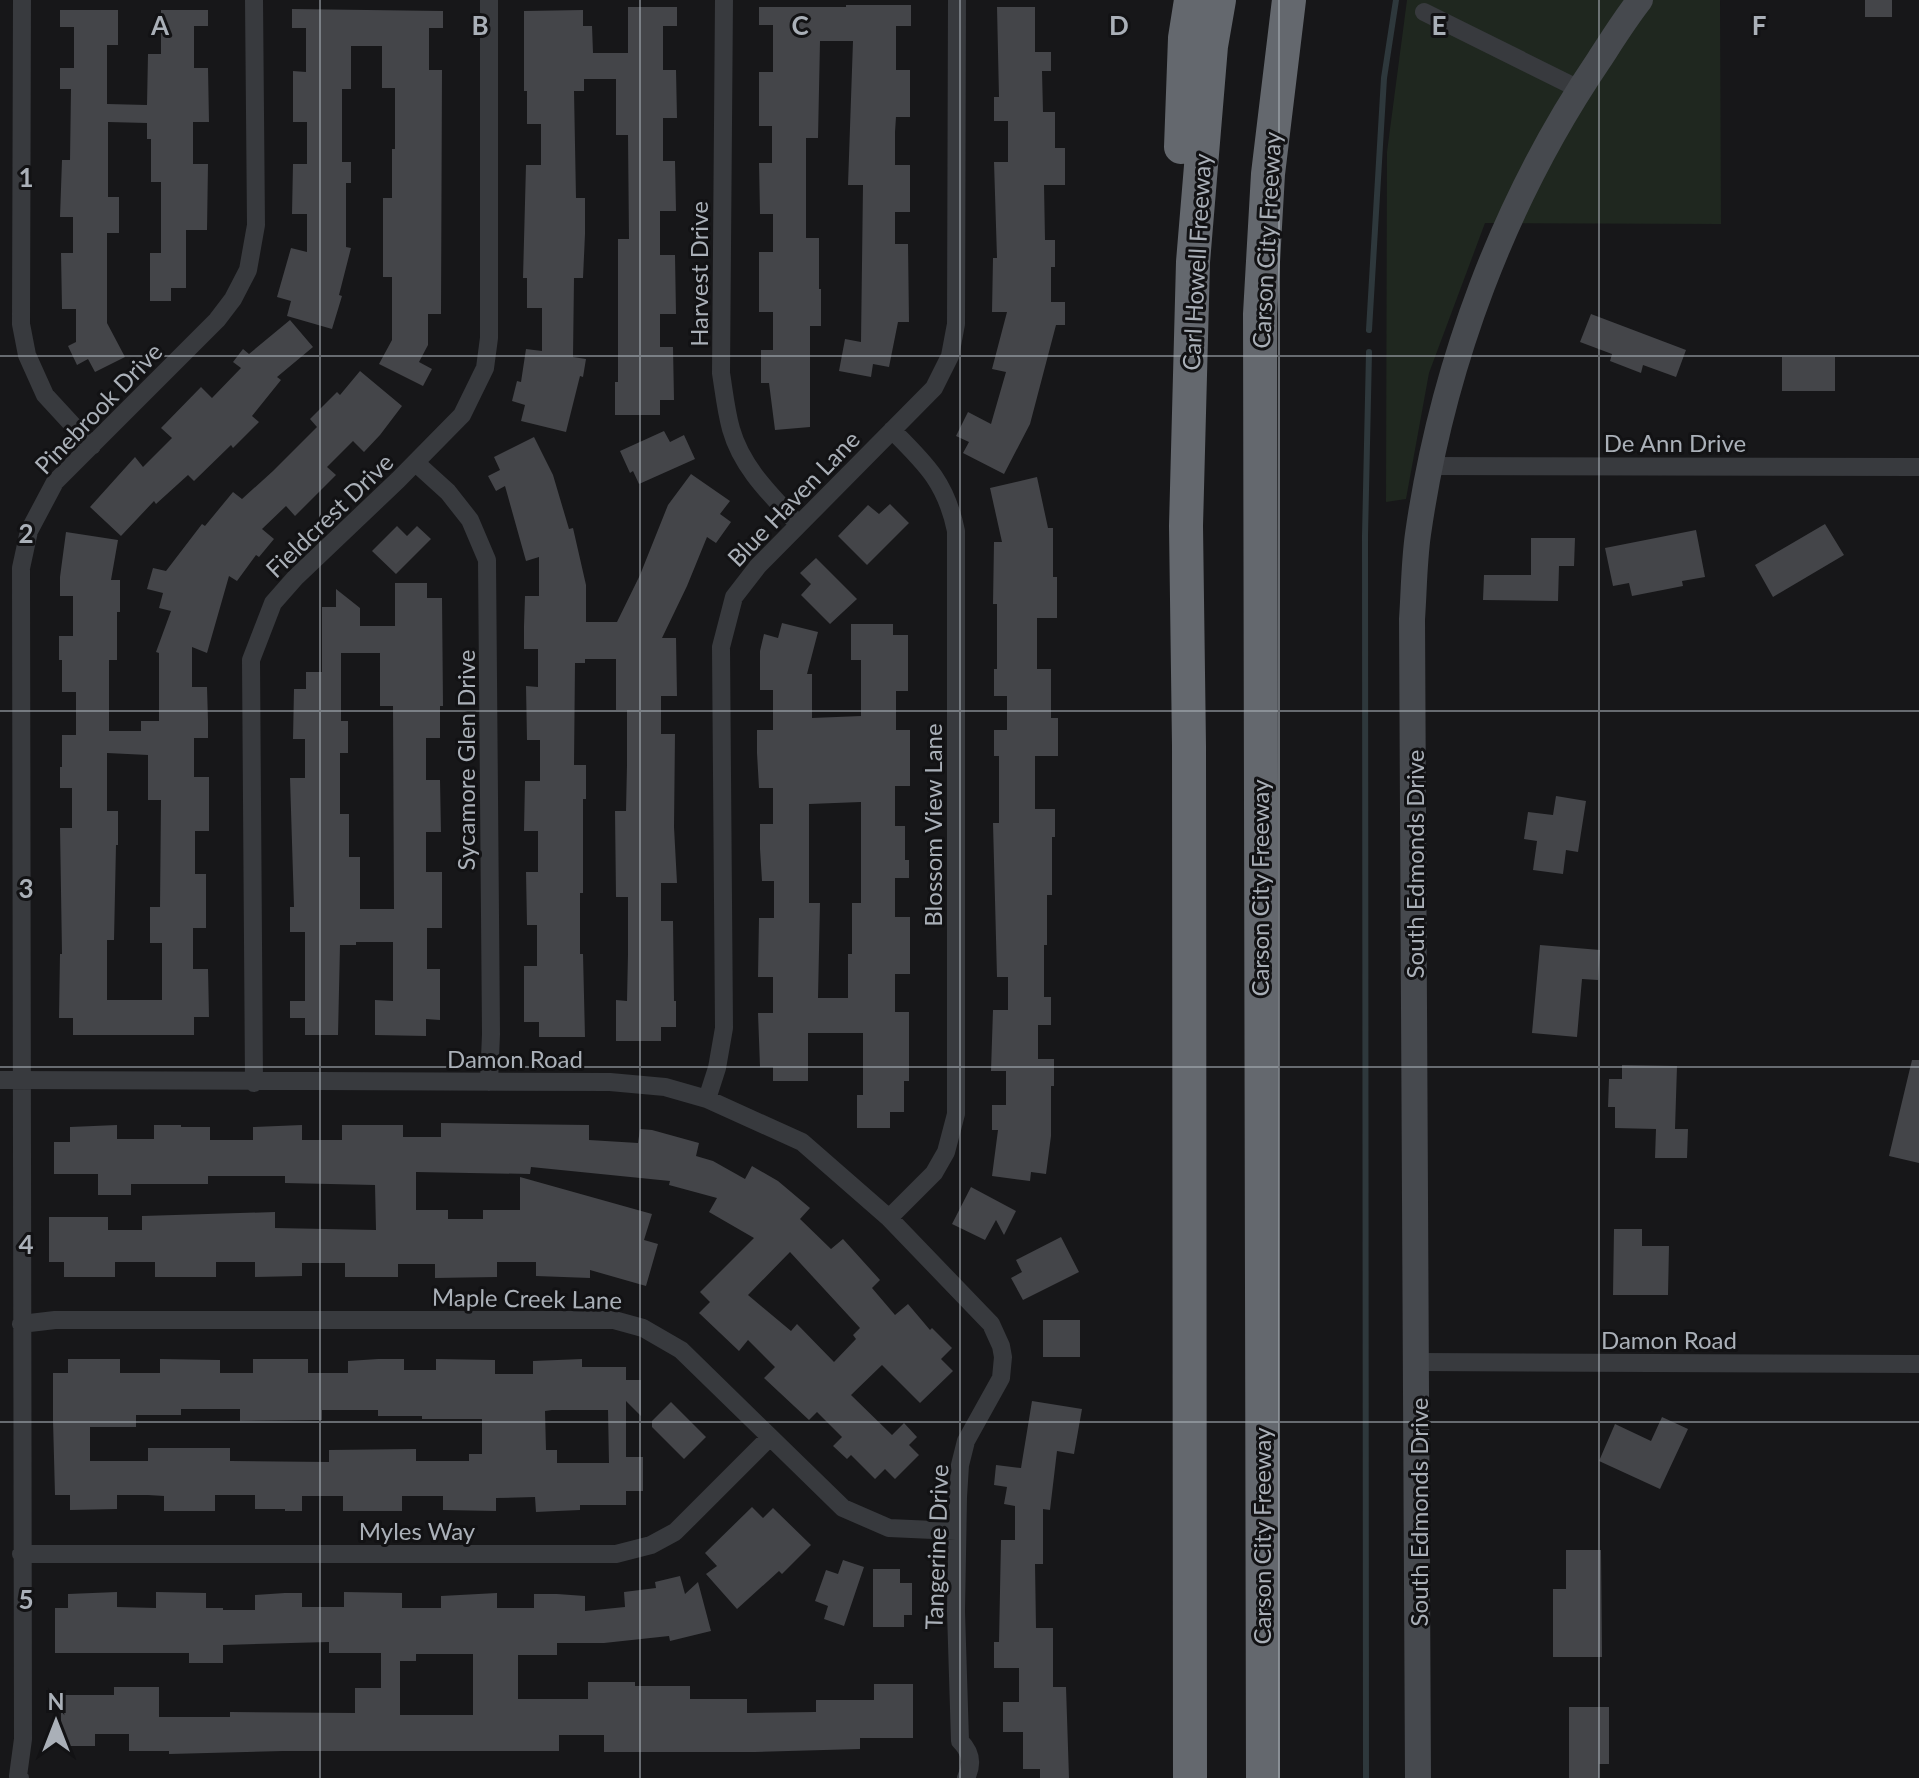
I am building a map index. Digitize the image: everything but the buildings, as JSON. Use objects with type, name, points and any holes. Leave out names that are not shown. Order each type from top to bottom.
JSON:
[{"type":"highway","points":[[1190,1778],[1186,526],[1171,428],[1185,38],[1191,0]]},
{"type":"highway","name":"Carl Howell Freeway","points":[[1186,526],[1193,262],[1211,46],[1219,0]]},
{"type":"highway","name":"Carson City Freeway","points":[[1263,1778],[1259,680],[1262,263],[1273,120],[1289,0]]},
{"type":"highway","points":[[1259,680],[1270,397],[1280,237],[1294,81],[1308,0]]},
{"type":"street","points":[[22,0],[21,324],[27,355],[45,395],[92,446]]},
{"type":"street","name":"Pinebrook Drive","points":[[20,1778],[23,1739],[21,568],[29,531],[55,482],[217,320],[233,299],[248,270],[256,225],[254,0]]},
{"type":"street","name":"Fieldcrest Drive","points":[[254,1083],[251,660],[273,603],[462,415],[485,368],[489,338],[489,0]]},
{"type":"street","name":"Harvest Drive","points":[[724,0],[721,373],[730,425],[744,459],[756,479],[798,524]]},
{"type":"street","name":"Blue Haven Lane","points":[[707,1099],[717,1068],[724,1028],[721,647],[734,597],[758,566],[934,388],[950,356],[956,324],[957,0]]},
{"type":"street","name":"South Edmonds Drive","points":[[1418,1778],[1412,619],[1418,535],[1452,377],[1483,281],[1529,177],[1579,89],[1640,0]]},
{"type":"street","points":[[1424,12],[1579,89]]},
{"type":"street","name":"Blossom View Lane","points":[[889,1218],[934,1173],[946,1152],[956,1114],[956,531],[952,512],[932,471],[892,430]]},
{"type":"street","name":"Sycamore Glen Drive","points":[[416,463],[448,492],[470,520],[487,560],[489,1082]]},
{"type":"street","name":"De Ann Drive","points":[[1431,466],[1919,467]]},
{"type":"street","name":"Damon Road","points":[[0,1080],[610,1082],[665,1087],[707,1099],[802,1142],[889,1218],[959,1291]]},
{"type":"street","name":"Tangerine Drive","points":[[959,1291],[991,1324],[1003,1357],[1001,1378],[966,1441],[960,1465],[956,1531],[958,1716],[960,1741],[969,1750],[971,1768],[966,1778]]},
{"type":"street","name":"Maple Creek Lane","points":[[21,1324],[55,1320],[614,1320],[643,1328],[681,1350],[843,1508],[889,1528],[956,1531]]},
{"type":"street","name":"Damon Road","points":[[1418,1362],[1919,1364]]},
{"type":"street","name":"Myles Way","points":[[21,1554],[616,1554],[651,1545],[675,1532],[770,1437]]},
{"type":"shaded area","points":[[1407,0],[1720,0],[1721,224],[1485,223],[1429,373],[1406,499],[1386,502],[1387,152]]},
{"type":"waterway","points":[[1369,330],[1384,78],[1396,0]]},
{"type":"waterway","points":[[1366,1778],[1365,536],[1369,352]]}]
